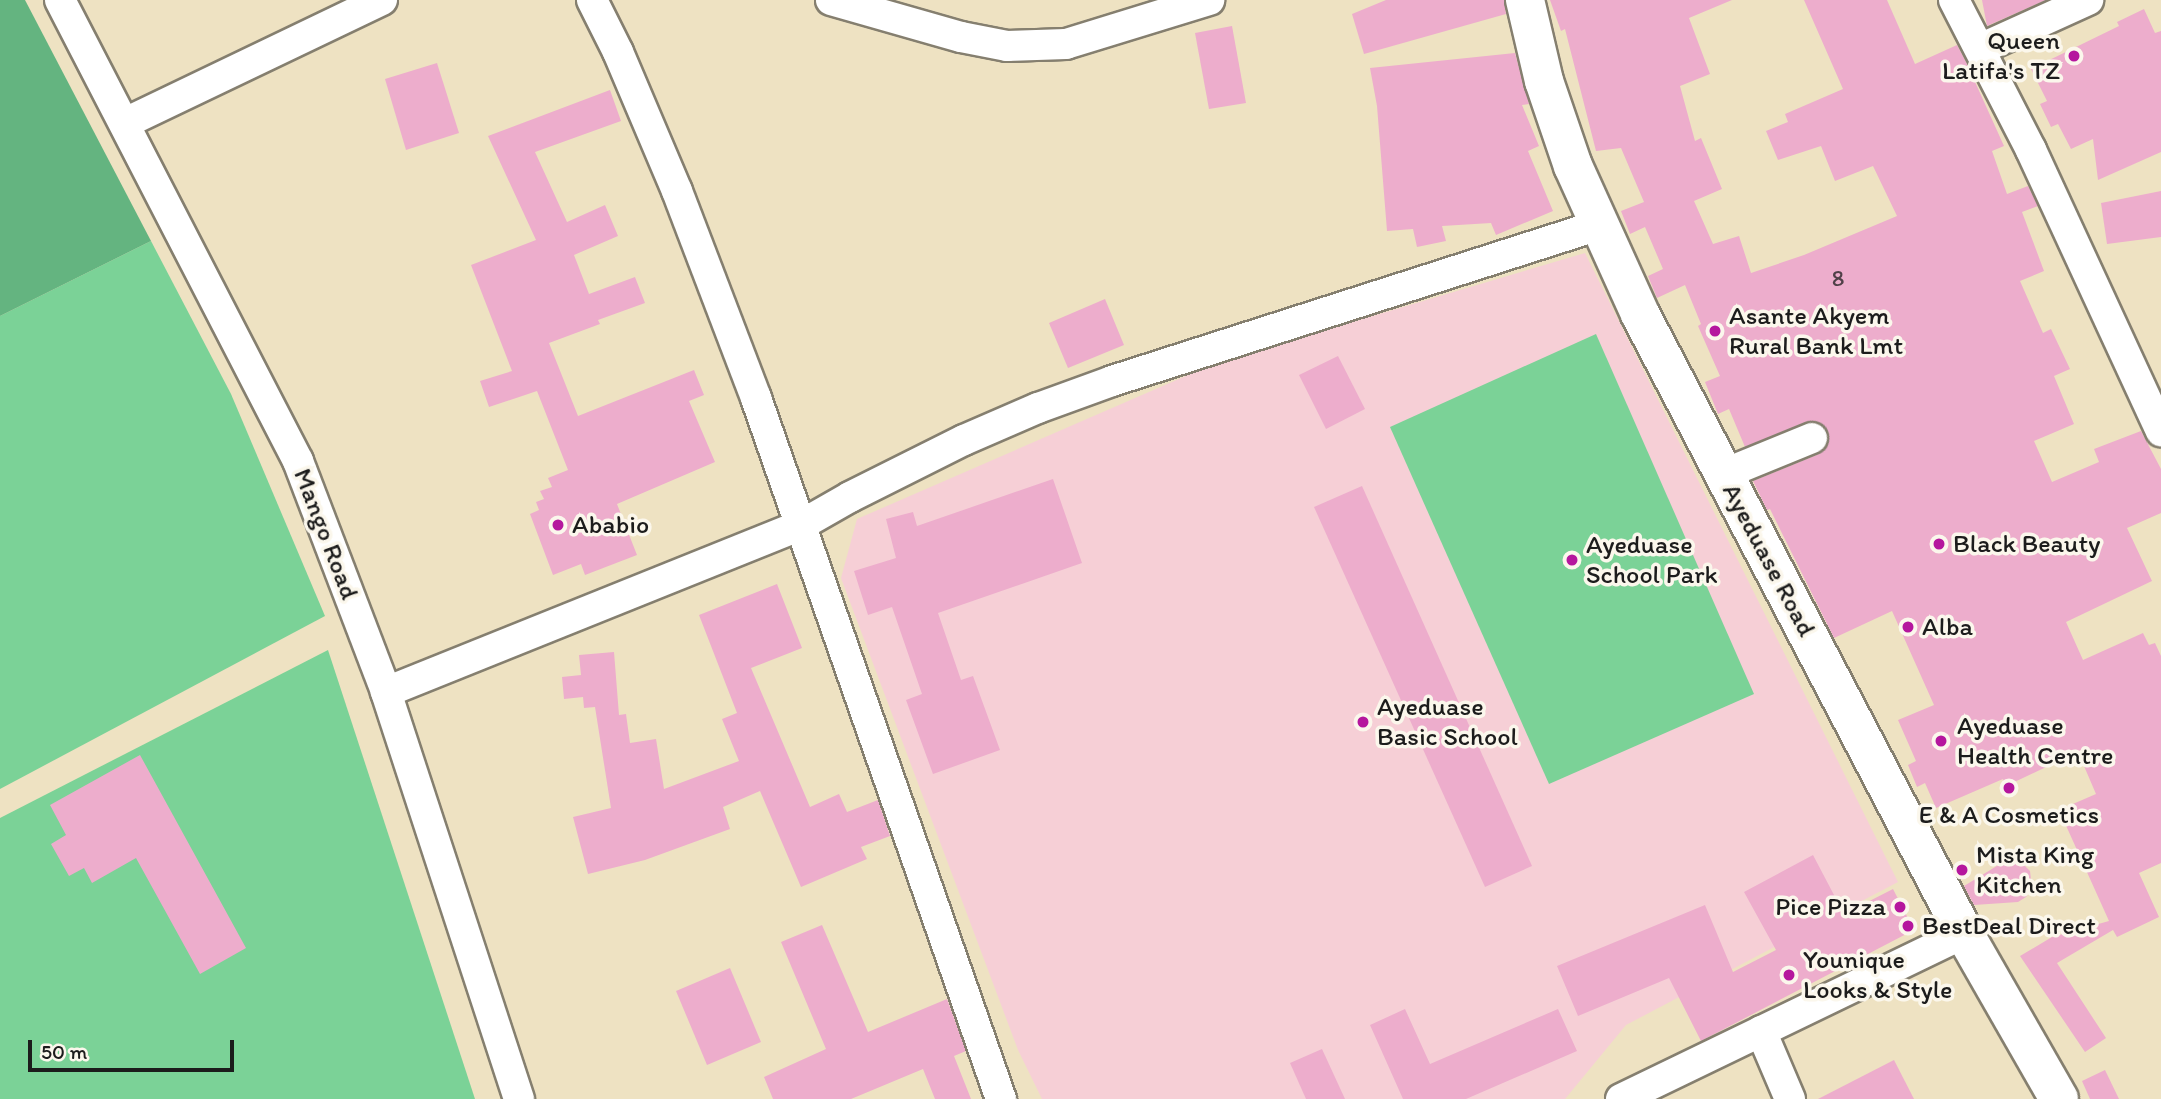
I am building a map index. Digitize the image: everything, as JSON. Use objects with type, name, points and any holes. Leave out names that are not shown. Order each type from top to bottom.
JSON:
[{"type":"street","name":"Mango Road","points":[[60,0],[298,461],[386,692],[519,1099]]},
{"type":"street","points":[[125,123],[382,0]]},
{"type":"street","points":[[592,0],[677,191],[801,525],[1001,1099]]},
{"type":"street","points":[[831,0],[900,9],[961,37],[1007,46],[1066,44],[1209,0]]},
{"type":"street","name":"Ayeduase Road","points":[[1525,0],[1544,80],[1573,166],[1640,314],[1964,933],[2059,1099]]},
{"type":"street","points":[[1954,0],[2031,150],[2161,431]]},
{"type":"street","points":[[1980,49],[2088,0]]},
{"type":"street","points":[[386,692],[801,525],[850,497],[964,440],[1038,408],[1112,381],[1599,225]]},
{"type":"street","points":[[1724,474],[1812,438]]},
{"type":"street","points":[[1621,1099],[1964,933]]},
{"type":"street","points":[[1761,1031],[1790,1099]]},
{"type":"shaded area","points":[[1585,253],[1898,882],[1626,1025],[1565,1099],[1042,1099],[1018,1050],[841,578],[857,519],[1218,362]]},
{"type":"green space","points":[[0,0],[25,0],[151,241],[0,316]]},
{"type":"green space","points":[[151,241],[231,394],[325,616],[0,789],[0,316]]},
{"type":"green space","name":"Ayeduase School Park","points":[[1596,334],[1754,694],[1549,784],[1390,427]]},
{"type":"green space","points":[[328,650],[475,1099],[0,1099],[0,818]]},
{"type":"building","points":[[1386,0],[1504,0],[1506,14],[1364,54],[1352,14]]},
{"type":"building","points":[[1550,0],[1732,0],[1689,18],[1710,74],[1680,86],[1695,141],[1701,138],[1722,189],[1694,201],[1713,244],[1739,236],[1751,273],[1804,255],[1897,216],[1873,166],[1835,181],[1821,146],[1778,160],[1766,131],[1788,122],[1785,114],[1843,89],[1804,0],[1887,0],[1915,64],[1957,45],[1966,62],[2004,146],[1992,151],[2007,194],[2028,186],[2038,206],[2022,212],[2044,271],[2020,281],[2043,333],[2051,329],[2070,369],[2054,376],[2074,424],[2034,441],[2052,482],[2099,462],[2094,449],[2141,431],[2161,469],[2161,513],[2127,528],[2152,581],[2066,622],[2083,660],[2143,633],[2149,645],[2155,643],[2161,656],[2161,863],[2139,873],[2159,917],[2117,937],[2113,930],[2057,963],[2106,1038],[2085,1052],[2020,956],[2052,937],[2109,921],[2059,810],[2096,794],[2078,752],[2006,786],[2003,779],[1936,808],[1925,783],[1917,787],[1908,765],[1916,761],[1898,720],[1934,705],[1892,611],[1834,638],[1770,509],[1767,510],[1753,481],[1819,454],[1829,441],[1828,431],[1815,421],[1806,422],[1745,447],[1729,409],[1718,414],[1705,382],[1720,376],[1698,326],[1701,324],[1685,285],[1657,298],[1648,276],[1663,269],[1645,227],[1630,234],[1621,211],[1644,202],[1621,148],[1596,151],[1565,29],[1561,31]]},
{"type":"building","points":[[1982,0],[2046,0],[1987,26]]},
{"type":"building","points":[[2144,9],[2155,33],[2161,31],[2161,152],[2098,180],[2093,139],[2071,149],[2058,124],[2051,127],[2040,104],[2047,101],[2031,69],[2119,26],[2117,22]]},
{"type":"building","points":[[1232,26],[1246,103],[1209,109],[1195,33]]},
{"type":"building","points":[[1515,53],[1529,104],[1522,105],[1539,146],[1528,151],[1553,211],[1496,235],[1491,223],[1442,226],[1446,241],[1417,247],[1413,229],[1387,231],[1377,106],[1370,68]]},
{"type":"building","points":[[437,63],[459,133],[406,150],[385,79]]},
{"type":"building","points":[[610,90],[621,121],[535,152],[567,222],[605,205],[618,236],[574,255],[589,294],[635,277],[645,303],[598,320],[600,324],[549,343],[578,416],[694,370],[704,395],[689,401],[715,462],[617,504],[637,555],[585,575],[581,564],[553,575],[530,514],[539,510],[536,502],[544,499],[540,491],[552,487],[548,478],[568,470],[537,391],[489,407],[480,381],[512,371],[471,265],[536,240],[488,136]]},
{"type":"building","points":[[2161,191],[2161,237],[2107,244],[2101,203]]},
{"type":"building","points":[[1105,299],[1124,345],[1068,368],[1049,323]]},
{"type":"building","points":[[1338,356],[1365,409],[1326,429],[1299,375]]},
{"type":"building","points":[[1053,479],[1082,563],[938,613],[961,680],[973,676],[1000,750],[933,774],[906,700],[922,694],[892,607],[868,615],[854,571],[896,558],[886,519],[913,512],[917,526]]},
{"type":"building","points":[[1362,486],[1532,866],[1485,887],[1314,507]]},
{"type":"building","points":[[777,584],[802,648],[751,668],[810,807],[839,794],[847,812],[878,800],[890,836],[861,847],[867,859],[801,887],[760,791],[723,807],[730,829],[645,860],[588,874],[573,817],[611,808],[595,707],[584,708],[583,697],[564,699],[562,677],[581,675],[579,655],[614,652],[619,715],[626,714],[630,743],[656,739],[664,789],[739,761],[722,719],[737,713],[699,615]]},
{"type":"building","points":[[140,755],[246,948],[200,974],[136,858],[92,883],[84,868],[69,876],[51,844],[66,835],[50,805]]},
{"type":"building","points":[[1813,855],[1844,914],[1893,889],[1914,930],[1701,1041],[1669,978],[1578,1016],[1557,966],[1705,905],[1733,972],[1776,950],[1744,892]]},
{"type":"building","points":[[2005,861],[2023,864],[2030,871],[2032,889],[2018,902],[1974,905],[1964,886]]},
{"type":"building","points":[[822,925],[868,1032],[947,999],[966,1051],[954,1056],[971,1099],[935,1099],[923,1069],[851,1099],[773,1099],[764,1077],[826,1049],[781,942]]},
{"type":"building","points":[[730,968],[761,1042],[707,1065],[676,991]]},
{"type":"building","points":[[1405,1009],[1430,1064],[1558,1009],[1577,1051],[1466,1099],[1403,1099],[1370,1025]]},
{"type":"building","points":[[1322,1049],[1345,1099],[1306,1099],[1290,1063]]},
{"type":"building","points":[[1894,1060],[1914,1099],[1818,1099]]},
{"type":"building","points":[[2105,1070],[2119,1099],[2090,1099],[2082,1081]]},
{"type":"place","name":"Queen Latifa's TZ","points":[[2074,56]]},
{"type":"place","name":"Asante Akyem Rural Bank Lmt","points":[[1715,331]]},
{"type":"place","name":"Ababio","points":[[558,525]]},
{"type":"place","name":"Black Beauty","points":[[1939,544]]},
{"type":"place","name":"Ayeduase School Park","points":[[1572,560]]},
{"type":"place","name":"Alba","points":[[1908,627]]},
{"type":"place","name":"Ayeduase Basic School","points":[[1363,722]]},
{"type":"place","name":"Ayeduase Health Centre","points":[[1941,741]]},
{"type":"place","name":"E & A Cosmetics","points":[[2009,788]]},
{"type":"place","name":"Mista King Kitchen","points":[[1962,870]]},
{"type":"place","name":"Pice Pizza","points":[[1900,907]]},
{"type":"place","name":"BestDeal Direct","points":[[1908,926]]},
{"type":"place","name":"Younique Looks & Style","points":[[1789,975]]}]
